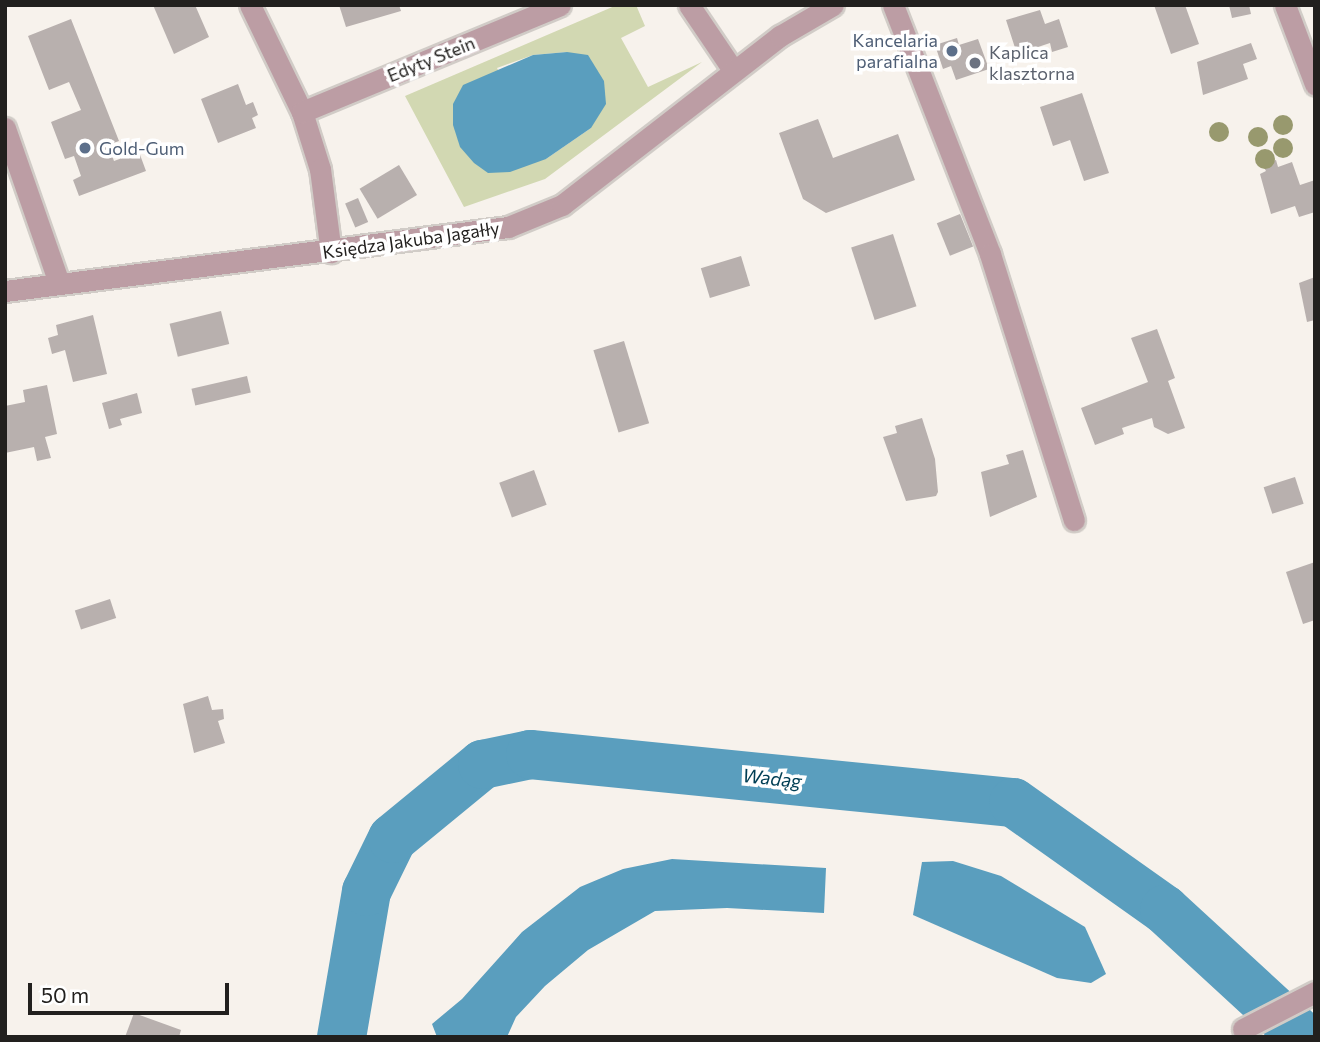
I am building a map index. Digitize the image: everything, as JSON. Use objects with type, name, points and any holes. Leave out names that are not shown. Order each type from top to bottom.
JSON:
[{"type":"street","points":[[250,5],[302,112],[320,169],[331,251]]},
{"type":"street","name":"Edyty Stein","points":[[302,112],[560,5]]},
{"type":"street","points":[[689,5],[733,70]]},
{"type":"street","name":"Księdza Jakuba Jagałły","points":[[5,291],[508,228],[562,205],[632,155],[733,70],[833,5]]},
{"type":"street","points":[[893,5],[990,254],[1074,520]]},
{"type":"street","points":[[1285,5],[1315,84]]},
{"type":"street","points":[[5,128],[59,283]]},
{"type":"street","points":[[1243,1029],[1315,992]]},
{"type":"path","points":[[895,1037],[904,1037]]},
{"type":"green space","points":[[617,5],[636,5],[645,26],[621,38],[648,87],[702,62],[545,179],[464,207],[405,96]],"holes":[[[567,52],[591,128],[546,159],[497,68],[533,55]]]},
{"type":"water","points":[[567,52],[588,55],[604,81],[606,104],[591,128],[546,159],[510,172],[488,173],[474,163],[460,147],[453,125],[453,104],[463,85],[533,55]]},
{"type":"water","points":[[672,859],[826,868],[824,913],[727,908],[655,911],[588,950],[545,986],[516,1017],[507,1037],[437,1037],[432,1024],[462,999],[522,932],[580,887],[623,869]]},
{"type":"water","points":[[953,861],[1001,876],[1085,927],[1106,974],[1091,983],[1057,978],[913,915],[922,862]]},
{"type":"building","points":[[153,5],[195,5],[209,37],[174,54]]},
{"type":"building","points":[[339,5],[399,5],[401,11],[346,27]]},
{"type":"building","points":[[1154,5],[1185,5],[1199,44],[1171,54]]},
{"type":"building","points":[[1229,5],[1249,5],[1251,14],[1232,18]]},
{"type":"building","points":[[1040,10],[1045,24],[1059,19],[1068,47],[1052,52],[1050,43],[1017,54],[1006,20]]},
{"type":"building","points":[[71,19],[119,141],[108,145],[114,161],[139,152],[146,171],[79,196],[73,180],[81,176],[74,156],[65,159],[51,122],[81,110],[69,82],[49,90],[28,36]]},
{"type":"building","points":[[957,38],[959,45],[978,39],[989,69],[956,80],[951,66],[943,69],[935,45]]},
{"type":"building","points":[[1251,43],[1257,59],[1243,64],[1248,79],[1203,95],[1197,62]]},
{"type":"building","points":[[238,84],[246,105],[253,102],[258,115],[252,118],[256,128],[218,143],[201,99]]},
{"type":"building","points":[[1082,93],[1109,173],[1084,181],[1070,140],[1053,146],[1040,107]]},
{"type":"building","points":[[818,119],[833,158],[898,134],[915,180],[826,213],[803,199],[779,133]]},
{"type":"building","points":[[1276,160],[1278,167],[1292,162],[1300,185],[1315,180],[1315,212],[1299,217],[1295,206],[1271,214],[1260,174],[1266,171],[1262,164]]},
{"type":"building","points":[[399,165],[417,195],[378,219],[360,189]]},
{"type":"building","points":[[358,198],[368,222],[355,227],[345,203]]},
{"type":"building","points":[[960,214],[973,246],[950,256],[937,223]]},
{"type":"building","points":[[893,234],[916,306],[875,320],[851,248]]},
{"type":"building","points":[[741,256],[750,286],[710,298],[701,268]]},
{"type":"building","points":[[1315,277],[1315,320],[1307,322],[1299,283]]},
{"type":"building","points":[[221,311],[229,344],[178,357],[170,324]]},
{"type":"building","points":[[93,315],[107,374],[73,382],[65,350],[52,354],[48,338],[58,335],[56,325]]},
{"type":"building","points":[[1157,329],[1175,378],[1168,381],[1185,428],[1168,434],[1154,427],[1152,418],[1122,428],[1124,434],[1095,445],[1081,408],[1148,382],[1131,338]]},
{"type":"building","points":[[624,341],[649,423],[619,433],[593,350]]},
{"type":"building","points":[[247,376],[251,393],[195,405],[191,389]]},
{"type":"building","points":[[47,385],[57,434],[45,437],[51,458],[37,461],[34,447],[5,453],[5,406],[25,402],[23,390]]},
{"type":"building","points":[[137,393],[142,413],[120,419],[122,425],[109,429],[102,403]]},
{"type":"building","points":[[922,418],[935,459],[938,492],[936,496],[906,501],[883,437],[897,433],[895,426]]},
{"type":"building","points":[[1023,450],[1037,497],[990,517],[981,472],[1009,464],[1006,455]]},
{"type":"building","points":[[534,470],[547,505],[512,517],[499,483]]},
{"type":"building","points":[[1295,477],[1304,504],[1272,514],[1264,487]]},
{"type":"building","points":[[1315,562],[1315,620],[1303,624],[1286,572]]},
{"type":"building","points":[[110,599],[116,618],[81,629],[75,610]]},
{"type":"building","points":[[208,696],[212,710],[223,709],[224,719],[218,721],[225,743],[194,753],[183,704]]},
{"type":"building","points":[[134,1013],[181,1030],[179,1037],[125,1037]]},
{"type":"waterway","name":"Wadąg","points":[[341,1037],[366,891],[392,838],[482,764],[530,754],[1013,802],[1164,909],[1303,1037]]},
{"type":"place","name":"Kancelaria parafialna","points":[[952,51]]},
{"type":"place","name":"Kaplica klasztorna","points":[[975,63]]},
{"type":"place","name":"Gold-Gum","points":[[85,148]]}]
